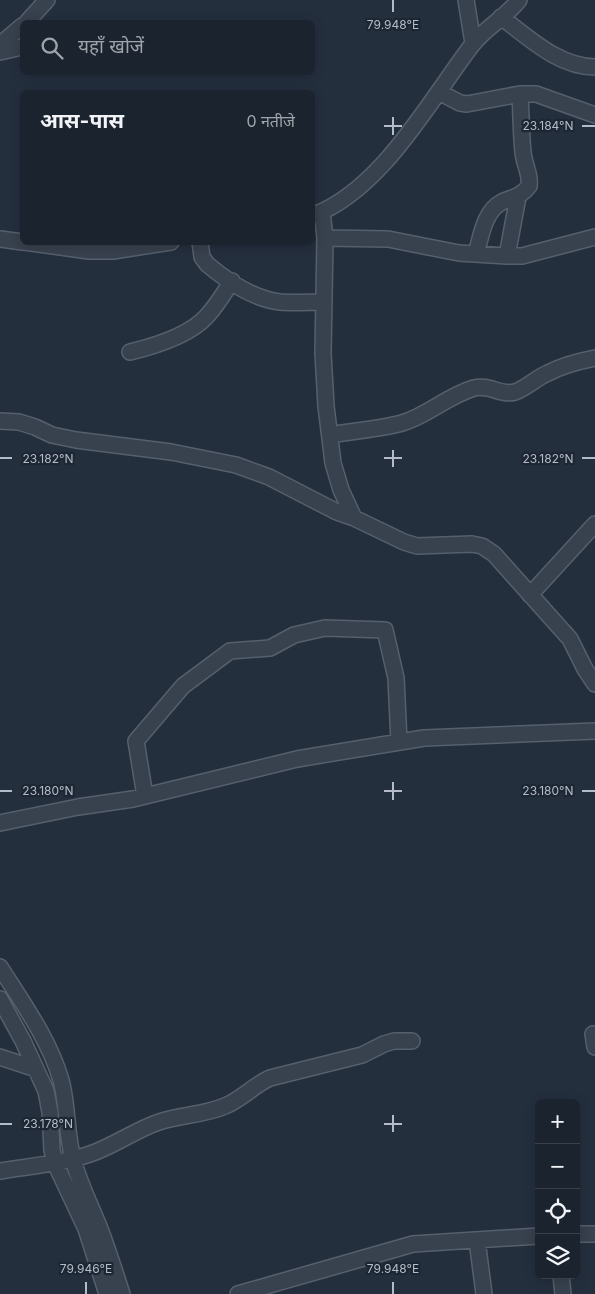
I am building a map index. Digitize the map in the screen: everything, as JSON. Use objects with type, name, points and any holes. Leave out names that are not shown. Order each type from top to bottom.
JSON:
[{"type":"street","points":[[28,20],[47,0]]},
{"type":"street","points":[[466,0],[474,43]]},
{"type":"street","points":[[354,518],[341,490],[333,463],[323,353],[324,238],[317,213],[361,186],[386,161],[474,43],[519,0]]},
{"type":"street","points":[[501,17],[544,49],[564,60],[574,65],[595,67]]},
{"type":"street","points":[[0,45],[20,28]]},
{"type":"street","points":[[0,52],[20,47]]},
{"type":"street","points":[[439,92],[460,103],[467,104],[520,94],[536,94],[595,115]]},
{"type":"street","points":[[476,254],[490,214],[502,202],[518,197],[529,186],[530,179],[523,153],[520,94]]},
{"type":"street","points":[[506,256],[518,197]]},
{"type":"street","points":[[324,238],[388,239],[437,250],[522,256],[595,237]]},
{"type":"street","points":[[0,239],[20,242]]},
{"type":"street","points":[[45,245],[89,251],[113,251],[152,245]]},
{"type":"street","points":[[200,245],[202,258],[207,264],[251,293],[280,302],[324,302]]},
{"type":"street","points":[[130,352],[147,348],[194,328],[221,299],[232,281]]},
{"type":"street","points":[[330,434],[402,423],[456,394],[476,387],[487,386],[506,392],[513,392],[567,364],[595,358]]},
{"type":"street","points":[[0,421],[19,422],[52,435],[76,440],[171,452],[236,465],[269,477],[337,512],[404,542],[417,546],[472,544],[482,546],[494,554],[570,639],[585,670],[595,684]]},
{"type":"street","points":[[530,595],[595,524]]},
{"type":"street","points":[[145,796],[136,741],[183,686],[230,651],[270,648],[294,635],[325,628],[385,630],[396,678],[399,742]]},
{"type":"street","points":[[0,823],[145,796],[298,759],[424,738],[595,731]]},
{"type":"street","points":[[0,966],[34,1022],[60,1078],[66,1102],[72,1158],[100,1229],[122,1294]]},
{"type":"street","points":[[0,999],[46,1091],[55,1163],[86,1230],[107,1294]]},
{"type":"street","points":[[0,1170],[55,1163],[89,1154],[160,1122],[199,1114],[225,1106],[270,1078],[362,1055],[394,1041],[412,1041]]},
{"type":"street","points":[[0,1057],[36,1069]]},
{"type":"street","points":[[580,1234],[595,1234]]},
{"type":"street","points":[[238,1294],[283,1287],[413,1244],[535,1236]]},
{"type":"street","points":[[477,1240],[484,1294]]},
{"type":"street","points":[[561,1279],[563,1294]]}]
